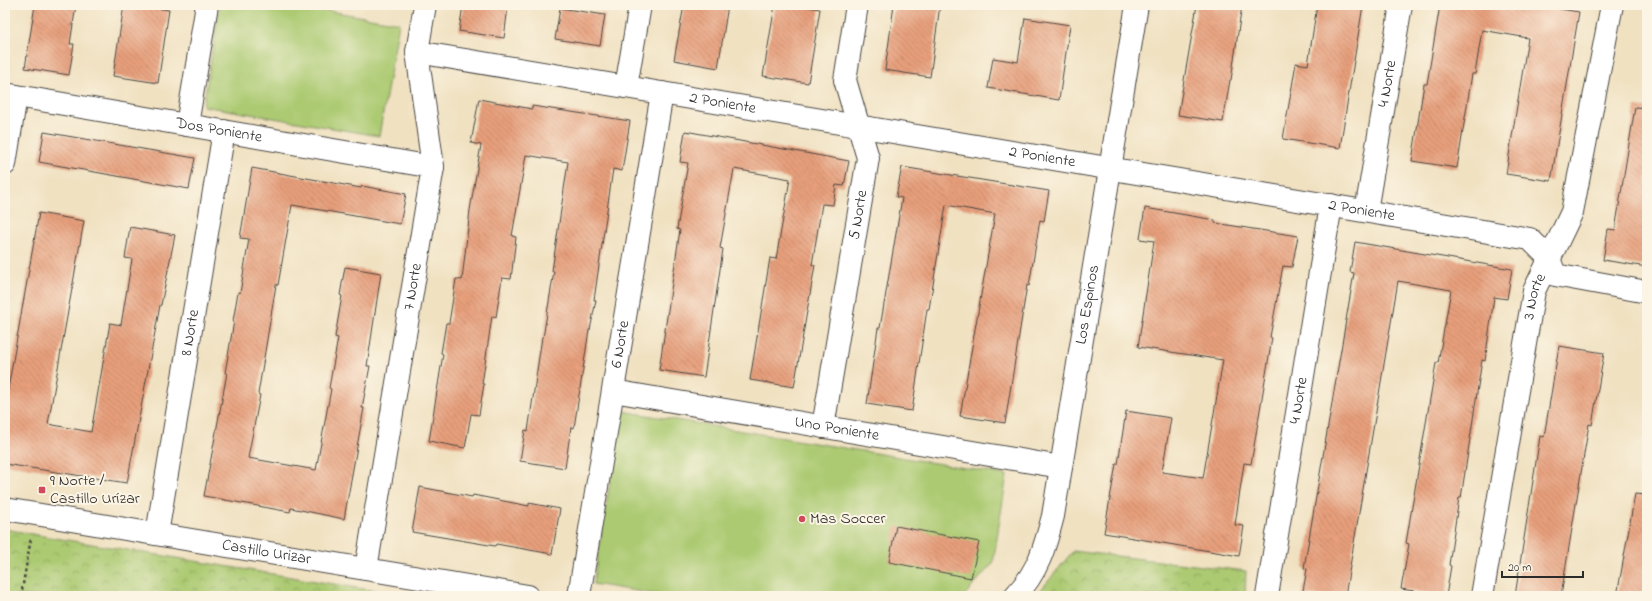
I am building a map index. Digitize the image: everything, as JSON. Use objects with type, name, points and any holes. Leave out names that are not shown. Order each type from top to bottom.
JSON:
[{"type":"street","points":[[187,125],[207,5]]},
{"type":"street","name":"7 Norte","points":[[366,569],[434,167],[417,52],[425,5]]},
{"type":"street","points":[[626,87],[640,5]]},
{"type":"street","name":"5 Norte","points":[[823,427],[868,158],[845,80],[857,5]]},
{"type":"street","name":"Los Espinos","points":[[1015,596],[1030,578],[1040,559],[1053,516],[1137,5]]},
{"type":"street","name":"4 Norte","points":[[1366,211],[1401,5]]},
{"type":"street","name":"3 Norte","points":[[1482,596],[1534,291],[1572,212],[1612,5]]},
{"type":"street","name":"2 Poniente","points":[[417,52],[1530,238],[1549,258],[1555,275],[1647,292]]},
{"type":"street","name":"6 Norte","points":[[579,596],[662,93]]},
{"type":"street","points":[[5,164],[11,95]]},
{"type":"street","name":"Dos Poniente","points":[[11,95],[434,167]]},
{"type":"street","name":"8 Norte","points":[[157,534],[224,131]]},
{"type":"street","name":"4 Norte","points":[[1266,596],[1331,205]]},
{"type":"street","name":"Uno Poniente","points":[[613,391],[1061,466]]},
{"type":"street","name":"Castillo Urizar","points":[[5,509],[528,596]]},
{"type":"path","points":[[29,596],[21,595],[36,514]]},
{"type":"green space","points":[[220,5],[295,5],[399,23],[379,136],[203,106]]},
{"type":"green space","name":"Mas Soccer","points":[[622,411],[1007,475],[993,563],[964,596],[667,596],[593,584]]},
{"type":"green space","points":[[5,529],[43,536],[406,596],[5,596]]},
{"type":"green space","points":[[1073,551],[1246,571],[1245,596],[1036,596]]},
{"type":"building","points":[[35,5],[76,5],[70,44],[74,44],[69,75],[25,68]]},
{"type":"building","points":[[124,5],[139,5],[169,10],[158,83],[113,76]]},
{"type":"building","points":[[463,5],[493,5],[508,7],[504,38],[459,31]]},
{"type":"building","points":[[684,5],[728,5],[718,68],[674,60]]},
{"type":"building","points":[[775,5],[796,5],[820,9],[808,83],[763,76]]},
{"type":"building","points":[[894,5],[940,5],[930,77],[885,70]]},
{"type":"building","points":[[1197,5],[1242,5],[1223,122],[1178,115]]},
{"type":"building","points":[[1317,5],[1363,5],[1340,148],[1283,139],[1296,63],[1308,65]]},
{"type":"building","points":[[1440,5],[1535,5],[1579,12],[1551,181],[1506,174],[1528,38],[1482,30],[1475,74],[1472,74],[1457,168],[1412,161],[1424,84],[1427,84]]},
{"type":"building","points":[[560,8],[605,15],[600,46],[555,39]]},
{"type":"building","points":[[1025,18],[1070,25],[1059,100],[988,88],[993,58],[1018,62]]},
{"type":"building","points":[[479,99],[532,109],[532,106],[630,121],[622,171],[613,169],[594,300],[596,300],[589,330],[574,428],[571,427],[565,468],[520,461],[525,430],[528,431],[542,337],[543,338],[554,271],[552,271],[568,162],[526,155],[512,236],[516,237],[511,279],[502,278],[496,317],[492,316],[479,415],[471,414],[465,448],[429,441],[443,354],[441,353],[446,323],[449,323],[456,279],[462,280],[470,210],[481,145],[471,143]]},
{"type":"building","points":[[1635,107],[1647,108],[1647,267],[1603,260],[1608,229],[1615,230]]},
{"type":"building","points":[[685,131],[849,161],[844,186],[836,185],[833,205],[822,204],[812,265],[815,265],[794,387],[750,380],[770,258],[776,259],[790,179],[734,169],[720,248],[723,249],[704,377],[659,370],[680,230],[677,229],[688,163],[680,162]]},
{"type":"building","points":[[44,132],[195,158],[189,189],[39,162]]},
{"type":"building","points":[[902,167],[1049,191],[1044,221],[1040,220],[1029,286],[1027,285],[1005,423],[960,416],[995,214],[946,205],[929,309],[927,309],[912,411],[867,404],[878,328],[880,328],[902,198],[896,197]]},
{"type":"building","points":[[252,168],[361,188],[362,186],[406,194],[400,224],[292,205],[278,285],[276,285],[258,394],[260,395],[248,458],[316,470],[331,389],[329,388],[338,338],[335,337],[345,267],[381,273],[367,366],[370,366],[362,408],[364,408],[344,519],[291,508],[290,512],[204,496],[227,373],[225,373],[238,292],[240,293],[249,239],[240,238]]},
{"type":"building","points":[[1145,208],[1215,220],[1215,223],[1298,236],[1292,267],[1283,266],[1270,337],[1272,338],[1251,464],[1244,463],[1235,525],[1244,526],[1239,556],[1104,533],[1116,464],[1118,464],[1126,411],[1171,418],[1162,472],[1203,478],[1223,360],[1138,347],[1154,241],[1140,239]]},
{"type":"building","points":[[39,213],[84,221],[48,424],[91,432],[110,323],[121,325],[132,259],[125,258],[130,227],[175,235],[160,305],[127,483],[5,464],[5,406]]},
{"type":"building","points":[[1355,242],[1512,269],[1507,299],[1494,297],[1485,361],[1482,360],[1461,498],[1459,498],[1446,596],[1401,589],[1409,544],[1406,543],[1436,363],[1438,363],[1451,290],[1398,281],[1345,596],[1302,596],[1307,569],[1304,568],[1354,273],[1350,272]]},
{"type":"building","points":[[1559,346],[1604,353],[1592,425],[1589,424],[1561,596],[1515,596],[1540,436],[1544,437]]},
{"type":"building","points":[[420,487],[472,497],[473,495],[529,506],[529,503],[560,509],[552,554],[412,532]]},
{"type":"building","points":[[1635,494],[1647,495],[1647,596],[1617,596]]},
{"type":"building","points":[[896,526],[979,542],[971,578],[889,562]]},
{"type":"place","name":"9 Norte / Castillo Urízar","points":[[42,490]]},
{"type":"place","name":"Mas Soccer","points":[[802,519]]}]
